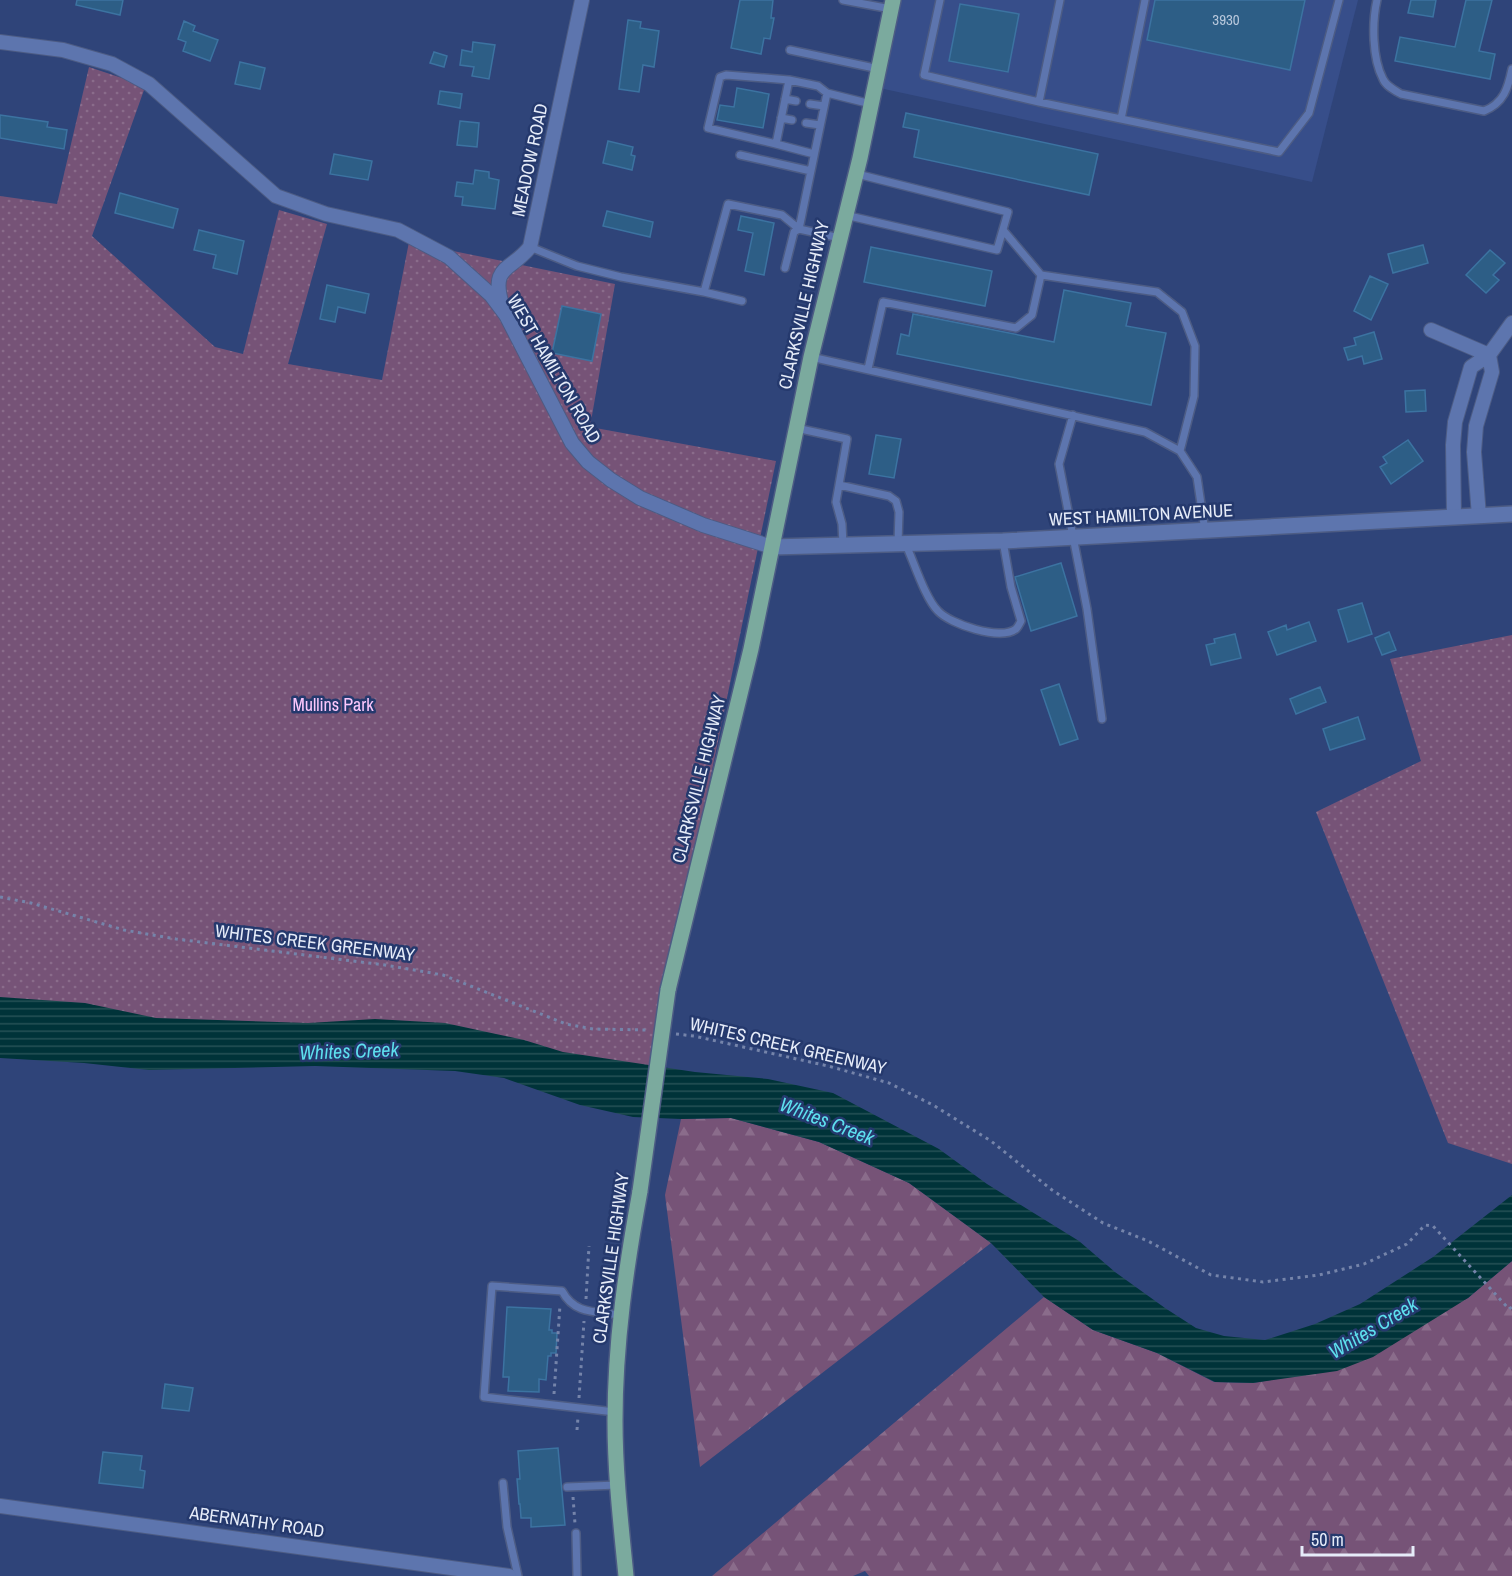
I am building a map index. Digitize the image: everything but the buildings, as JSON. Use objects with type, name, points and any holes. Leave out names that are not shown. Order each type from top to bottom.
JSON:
[{"type":"main road","name":"CLARKSVILLE HIGHWAY","points":[[626,1576],[617,1485],[615,1412],[620,1316],[668,990],[751,649],[811,357],[872,104],[892,4]]},
{"type":"street","name":"MEADOW ROAD","points":[[530,247],[582,0]]},
{"type":"street","name":"WEST HAMILTON ROAD","points":[[0,42],[63,50],[112,64],[148,84],[276,196],[326,214],[398,230],[448,257],[491,295],[506,315],[572,443],[588,462],[640,498],[703,525],[772,547]]},
{"type":"street","points":[[506,315],[498,289],[500,276],[504,268],[522,256],[530,247]]},
{"type":"street","points":[[1454,518],[1455,422],[1471,367],[1489,355],[1512,323]]},
{"type":"street","points":[[1431,330],[1489,355]]},
{"type":"street","points":[[1479,516],[1474,446],[1476,426],[1492,372],[1489,355]]},
{"type":"street","points":[[1453,445],[1474,446]]},
{"type":"street","name":"WEST HAMILTON AVENUE","points":[[772,547],[1003,542],[1512,514]]},
{"type":"street","name":"ABERNATHY ROAD","points":[[0,1506],[502,1576]]},
{"type":"lane","points":[[843,0],[892,4]]},
{"type":"lane","points":[[940,0],[924,75],[1039,102],[1279,152],[1309,113],[1339,0]]},
{"type":"lane","points":[[1039,102],[1060,0]]},
{"type":"lane","points":[[1121,119],[1144,0]]},
{"type":"lane","points":[[1377,0],[1373,23],[1380,71],[1383,81],[1401,94],[1484,111],[1500,101],[1508,89],[1512,69]]},
{"type":"lane","points":[[790,50],[879,69]]},
{"type":"lane","points":[[814,154],[708,128],[720,77],[726,75],[818,86],[827,93],[872,104]]},
{"type":"lane","points":[[776,144],[789,81]]},
{"type":"lane","points":[[785,268],[794,232],[799,229],[827,93]]},
{"type":"lane","points":[[785,99],[796,101]]},
{"type":"lane","points":[[810,104],[824,106]]},
{"type":"lane","points":[[781,118],[792,120]]},
{"type":"lane","points":[[806,123],[820,126]]},
{"type":"lane","points":[[740,155],[811,171]]},
{"type":"lane","points":[[845,215],[998,250],[1008,212],[856,173]]},
{"type":"lane","points":[[704,292],[728,204],[782,215],[799,229],[840,238]]},
{"type":"lane","points":[[1003,230],[1041,275],[1157,292],[1182,312],[1195,346],[1194,396],[1180,451]]},
{"type":"lane","points":[[530,247],[577,266],[742,301]]},
{"type":"lane","points":[[868,369],[884,302],[1016,327],[1032,315],[1041,275]]},
{"type":"lane","points":[[811,357],[1145,432],[1180,451],[1197,477],[1205,531]]},
{"type":"lane","points":[[1073,415],[1059,464],[1087,609],[1102,719]]},
{"type":"lane","points":[[796,428],[847,439],[836,502],[842,524],[843,546]]},
{"type":"lane","points":[[839,485],[889,496],[896,501],[902,545],[938,612],[984,632],[1005,633],[1016,629],[1021,621],[1011,587],[1003,542]]},
{"type":"lane","points":[[615,1412],[484,1397],[492,1286],[562,1291],[573,1306],[620,1316]]},
{"type":"lane","points":[[503,1483],[507,1527],[518,1576]]},
{"type":"lane","points":[[570,1487],[617,1485]]},
{"type":"lane","points":[[576,1533],[577,1576]]},
{"type":"path","name":"WHITES CREEK GREENWAY","points":[[0,897],[31,903],[83,920],[145,934],[385,965],[443,975],[566,1024],[632,1032],[656,1030]]},
{"type":"path","name":"WHITES CREEK GREENWAY","points":[[668,1032],[828,1066],[889,1083],[933,1105],[991,1141],[1052,1190],[1103,1223],[1148,1241],[1211,1275],[1263,1282],[1319,1275],[1364,1264],[1407,1245],[1425,1225],[1433,1226],[1509,1309],[1512,1306]]},
{"type":"path","points":[[577,1430],[589,1246]]},
{"type":"path","points":[[553,1405],[562,1291]]},
{"type":"path","points":[[570,1487],[576,1533]]},
{"type":"shaded area","points":[[893,0],[1358,0],[1312,182],[875,87]]},
{"type":"green space","name":"Mullins Park","points":[[89,67],[125,79],[144,90],[92,236],[215,347],[243,354],[279,210],[327,224],[288,364],[382,380],[409,242],[615,284],[590,427],[776,461],[649,1075],[0,1013],[0,196],[57,204]]},
{"type":"green space","points":[[1512,635],[1512,1164],[1448,1143],[1316,812],[1421,761],[1390,659]]},
{"type":"green space","points":[[731,1118],[819,1142],[909,1183],[991,1243],[700,1467],[665,1195],[681,1119]]},
{"type":"green space","points":[[1512,1261],[1512,1576],[869,1576],[865,1571],[853,1576],[712,1576],[1044,1297],[1093,1330],[1157,1353],[1214,1382],[1253,1383],[1289,1377],[1468,1298]]},
{"type":"water","name":"Whites Creek","points":[[0,997],[85,1003],[156,1018],[308,1023],[375,1019],[445,1023],[524,1040],[563,1052],[695,1072],[768,1079],[833,1093],[939,1149],[987,1184],[1079,1241],[1115,1272],[1165,1308],[1196,1328],[1224,1336],[1265,1340],[1315,1324],[1360,1304],[1433,1257],[1512,1195],[1512,1261],[1468,1298],[1373,1357],[1337,1371],[1253,1383],[1215,1382],[1157,1353],[1093,1330],[1044,1297],[991,1243],[909,1183],[819,1142],[731,1118],[633,1117],[580,1105],[504,1078],[455,1071],[315,1066],[149,1070],[0,1058]]}]
